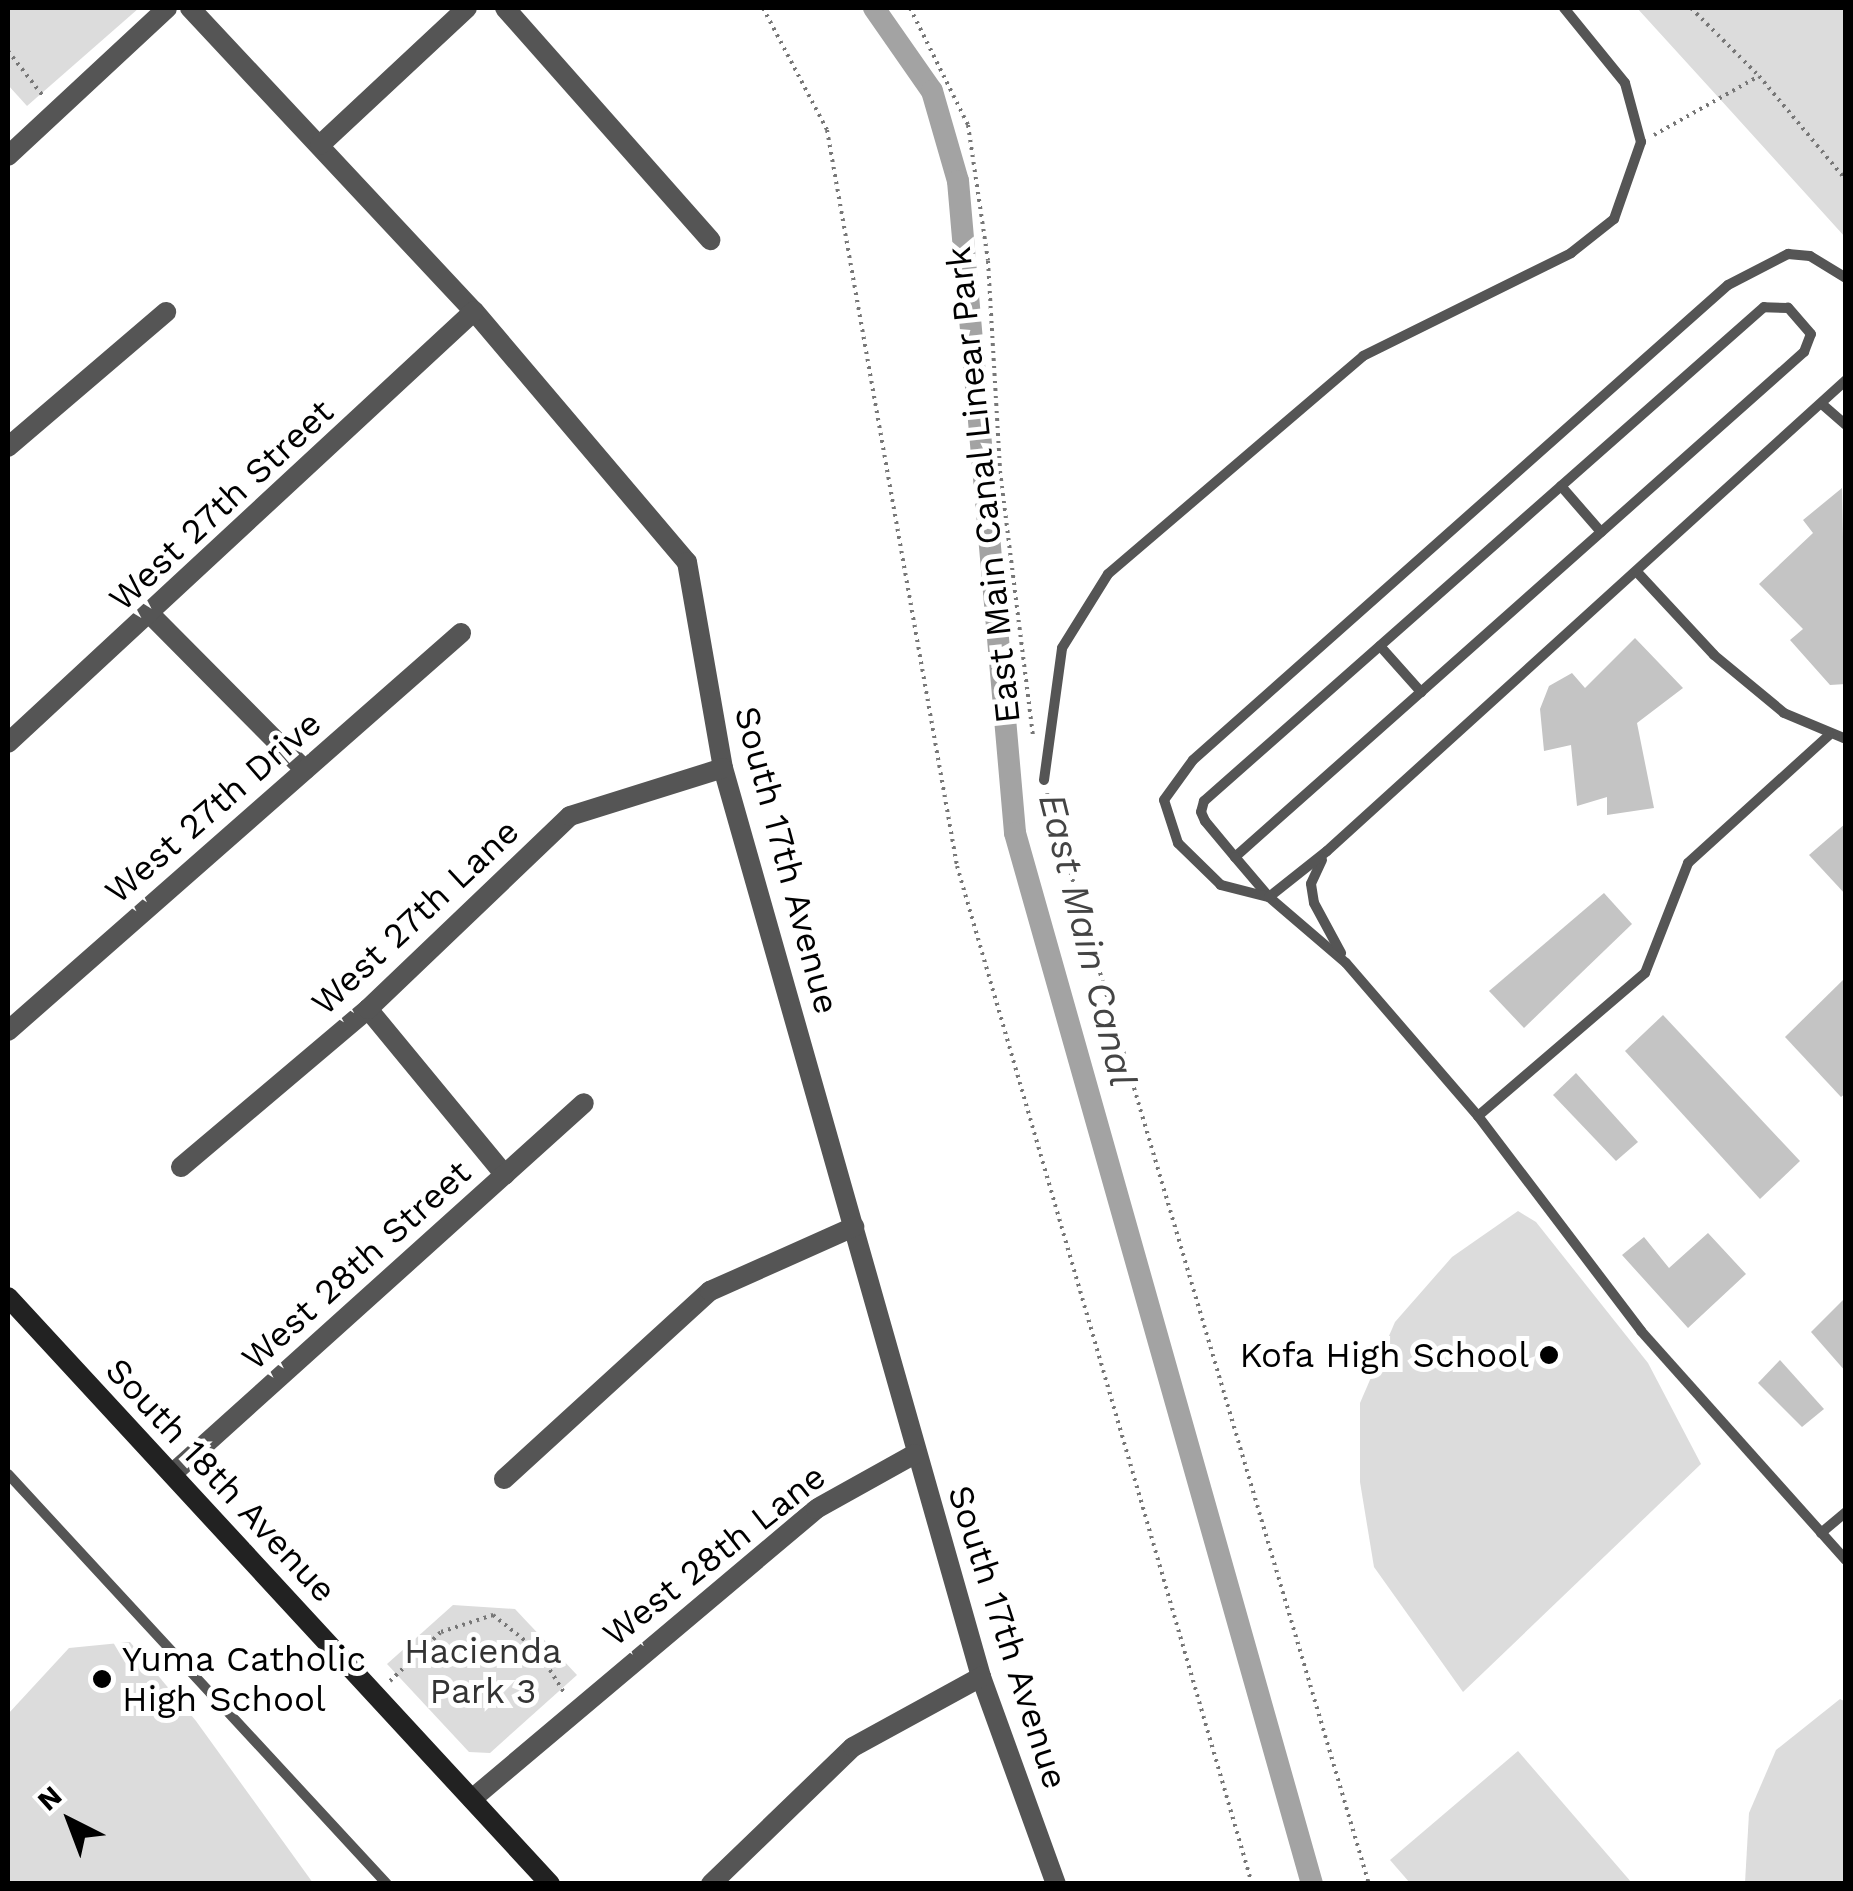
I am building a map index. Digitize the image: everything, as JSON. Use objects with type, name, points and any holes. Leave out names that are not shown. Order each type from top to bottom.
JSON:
[{"type":"street","points":[[8,156],[167,8]]},
{"type":"street","name":"South 17th Avenue","points":[[190,8],[474,311],[687,562],[723,768],[981,1677],[1056,1884]]},
{"type":"street","points":[[320,145],[467,8]]},
{"type":"street","points":[[505,8],[710,240]]},
{"type":"street","name":"West 27th Street","points":[[8,742],[152,616],[474,311]]},
{"type":"street","points":[[8,447],[166,312]]},
{"type":"street","points":[[152,616],[305,770]]},
{"type":"street","name":"West 27th Drive","points":[[8,1031],[461,632]]},
{"type":"street","name":"West 27th Lane","points":[[181,1167],[368,1009],[570,816],[723,768]]},
{"type":"street","points":[[368,1009],[505,1174]]},
{"type":"street","name":"West 28th Street","points":[[172,1474],[584,1103]]},
{"type":"street","points":[[504,1479],[710,1291],[854,1228]]},
{"type":"street","name":"South 18th Avenue","points":[[8,1297],[550,1884]]},
{"type":"street","name":"West 28th Lane","points":[[472,1799],[576,1704],[816,1509],[916,1454]]},
{"type":"street","points":[[711,1884],[854,1747],[981,1677]]},
{"type":"lane","points":[[1044,780],[1062,648],[1108,574],[1363,356],[1572,254],[1614,219],[1641,142],[1625,83],[1564,8]]},
{"type":"lane","points":[[1268,897],[1221,884],[1178,843],[1164,800],[1193,760],[1728,285],[1788,254],[1810,256],[1846,278]]},
{"type":"lane","points":[[1235,857],[1804,352],[1810,334],[1788,308],[1764,306],[1204,802],[1205,821],[1268,897],[1346,963],[1478,1116],[1642,1331],[1846,1560]]},
{"type":"lane","points":[[1268,897],[1327,851],[1823,405],[1846,380]]},
{"type":"lane","points":[[1823,405],[1846,425]]},
{"type":"lane","points":[[1560,486],[1601,532]]},
{"type":"lane","points":[[1637,572],[1728,667],[1784,714],[1846,739]]},
{"type":"lane","points":[[1380,646],[1421,692]]},
{"type":"lane","points":[[1478,1116],[1646,973],[1688,863],[1829,734]]},
{"type":"lane","points":[[1327,851],[1315,870],[1314,903],[1346,963]]},
{"type":"lane","points":[[8,1474],[387,1884]]},
{"type":"lane","points":[[1822,1533],[1846,1512]]},
{"type":"path","points":[[763,8],[827,130],[957,866],[1252,1884]]},
{"type":"path","name":"East Main Canal Linear Park","points":[[910,8],[968,125],[988,261],[1000,471],[1034,743]]},
{"type":"path","points":[[1691,8],[1760,76],[1846,180]]},
{"type":"path","points":[[8,52],[56,110]]},
{"type":"path","points":[[1641,142],[1760,76]]},
{"type":"path","points":[[1044,780],[1369,1884]]},
{"type":"path","points":[[376,1694],[441,1632],[493,1615],[538,1651],[556,1685],[576,1704]]},
{"type":"green space","points":[[8,8],[139,8],[27,106],[8,85]]},
{"type":"green space","points":[[1637,8],[1845,8],[1845,237],[1729,109]]},
{"type":"green space","points":[[1518,1211],[1536,1222],[1648,1363],[1701,1464],[1463,1692],[1374,1567],[1360,1482],[1360,1403],[1395,1322],[1452,1257]]},
{"type":"green space","name":"Hacienda Park 3","points":[[453,1605],[515,1609],[577,1675],[490,1753],[469,1752],[387,1664]]},
{"type":"green space","name":"Yuma Catholic High School","points":[[130,1642],[196,1721],[313,1883],[8,1883],[8,1714],[69,1648]]},
{"type":"green space","points":[[1840,1699],[1846,1702],[1845,1883],[1745,1883],[1749,1813],[1776,1750]]},
{"type":"green space","points":[[1518,1751],[1632,1883],[1410,1883],[1390,1860]]},
{"type":"building","points":[[1842,488],[1846,684],[1830,685],[1790,640],[1803,629],[1759,584],[1813,533],[1803,520]]},
{"type":"building","points":[[1635,638],[1683,688],[1637,723],[1654,808],[1607,815],[1607,797],[1577,806],[1571,745],[1544,751],[1540,709],[1549,686],[1572,673],[1585,688]]},
{"type":"building","points":[[1846,823],[1846,895],[1809,855]]},
{"type":"building","points":[[1604,893],[1632,924],[1524,1028],[1489,991]]},
{"type":"building","points":[[1846,977],[1846,1093],[1841,1097],[1785,1037]]},
{"type":"building","points":[[1663,1015],[1800,1161],[1760,1199],[1625,1051]]},
{"type":"building","points":[[1576,1073],[1638,1142],[1616,1161],[1553,1095]]},
{"type":"building","points":[[1708,1233],[1746,1274],[1688,1328],[1622,1255],[1644,1237],[1669,1268]]},
{"type":"building","points":[[1846,1297],[1846,1372],[1811,1332]]},
{"type":"building","points":[[1780,1360],[1824,1409],[1802,1427],[1758,1383]]},
{"type":"waterway","name":"East Main Canal","points":[[874,8],[932,91],[958,181],[1015,833],[1312,1884]]},
{"type":"place","name":"Kofa High School","points":[[1549,1355]]},
{"type":"place","name":"Yuma Catholic High School","points":[[102,1679]]}]
